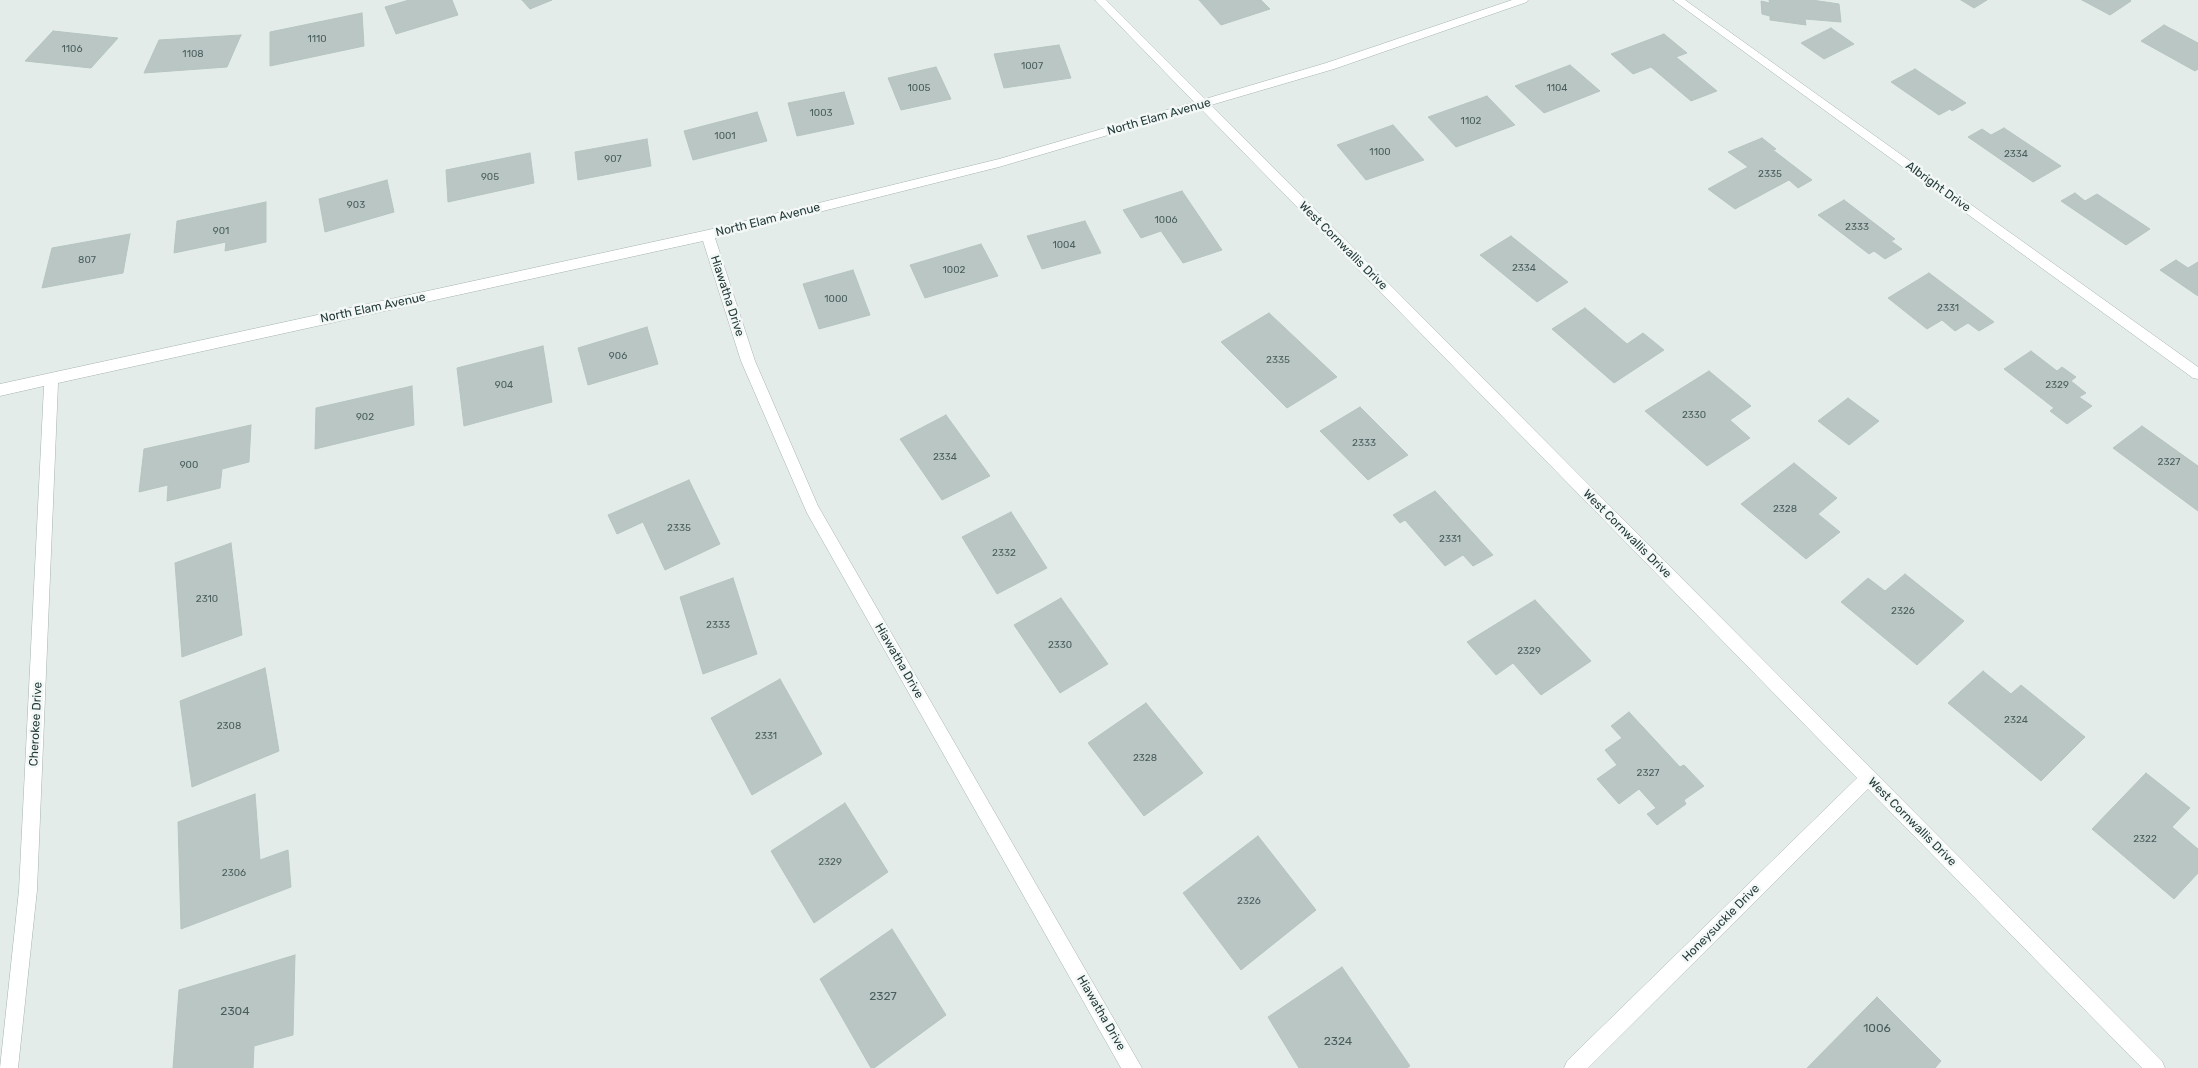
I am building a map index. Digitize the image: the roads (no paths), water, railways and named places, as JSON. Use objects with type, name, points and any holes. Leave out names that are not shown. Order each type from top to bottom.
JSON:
[{"type":"street","name":"West Cornwallis Drive","points":[[1100,0],[2154,1068]]},
{"type":"street","name":"North Elam Avenue","points":[[0,390],[708,235],[999,163],[1330,66],[1523,0]]},
{"type":"street","name":"Albright Drive","points":[[1678,0],[2198,374]]},
{"type":"street","name":"Hiawatha Drive","points":[[708,235],[748,361],[812,510],[1132,1068]]},
{"type":"street","name":"Cherokee Drive","points":[[8,1068],[28,890],[51,379]]},
{"type":"street","name":"Honeysuckle Drive","points":[[1574,1068],[1868,778]]}]
